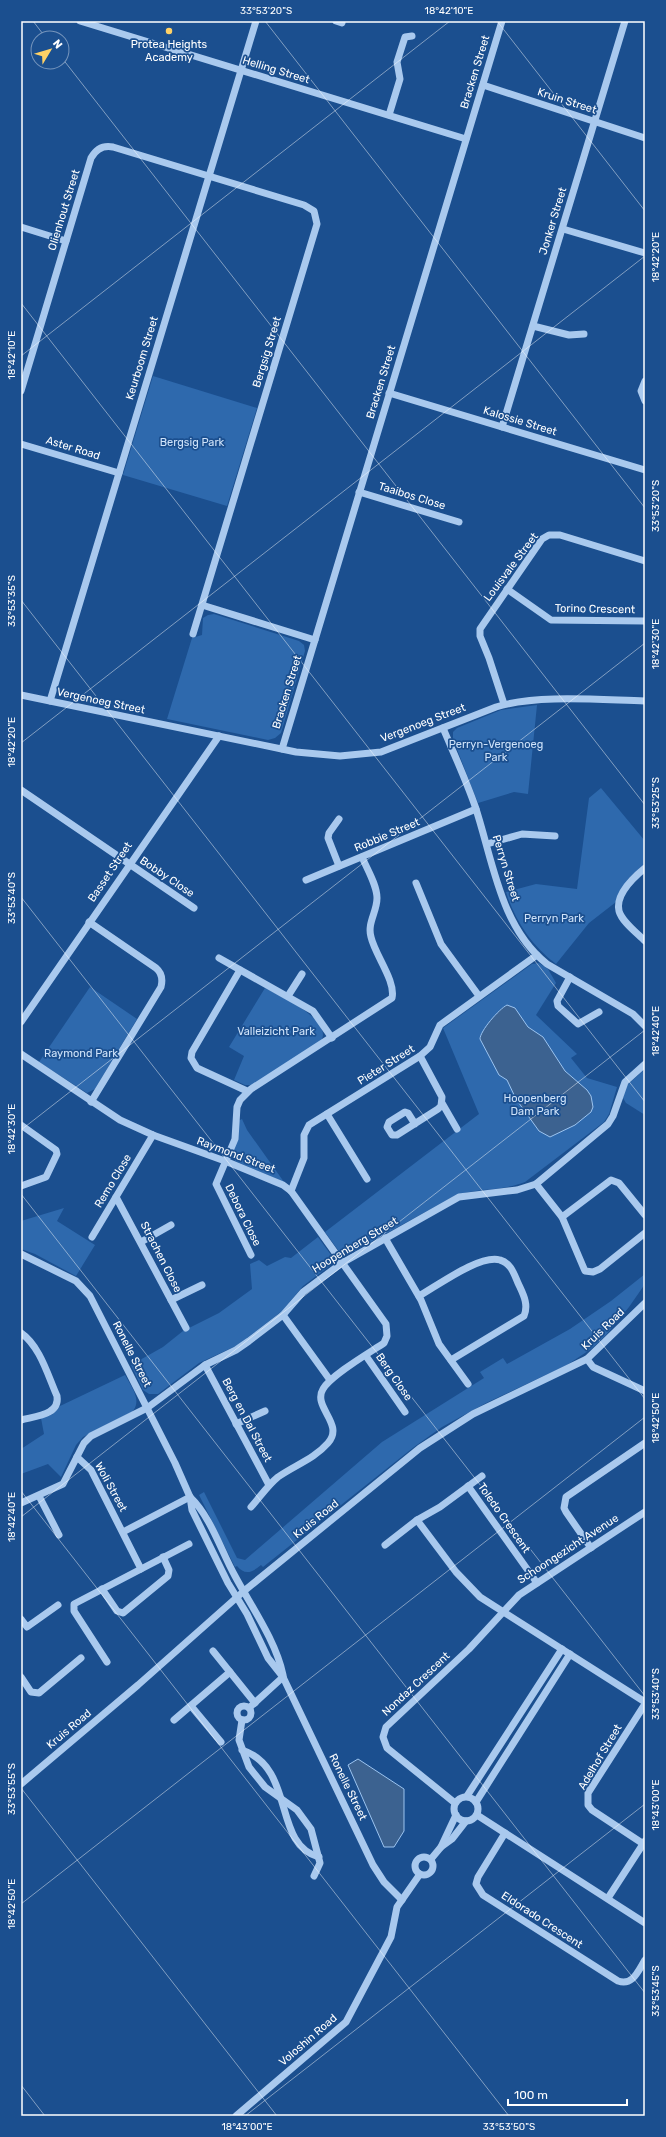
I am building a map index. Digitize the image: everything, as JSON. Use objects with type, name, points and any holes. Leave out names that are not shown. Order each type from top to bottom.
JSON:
[{"type":"street","name":"Helling Street","points":[[80,21],[466,139]]},
{"type":"street","name":"Keurboom Street","points":[[50,701],[256,21]]},
{"type":"street","name":"Bracken Street","points":[[282,749],[502,21]]},
{"type":"street","name":"Jonker Street","points":[[502,427],[625,21]]},
{"type":"street","points":[[389,115],[400,79],[397,62],[405,37],[412,36]]},
{"type":"street","name":"Kruin Street","points":[[483,85],[645,138]]},
{"type":"street","name":"Olienhout Street","points":[[21,390],[91,158],[101,148],[113,147],[208,176]]},
{"type":"street","name":"Bergsig Street","points":[[193,634],[317,224],[316,215],[308,206],[208,176]]},
{"type":"street","points":[[21,227],[66,241]]},
{"type":"street","points":[[563,229],[645,253]]},
{"type":"street","points":[[533,326],[569,335],[584,334]]},
{"type":"street","points":[[645,381],[641,391],[645,401]]},
{"type":"street","name":"Kalossie Street","points":[[389,393],[645,470]]},
{"type":"street","name":"Aster Road","points":[[21,444],[118,473]]},
{"type":"street","name":"Taaibos Close","points":[[359,492],[459,522]]},
{"type":"street","name":"Louisvale Street","points":[[504,704],[479,632],[482,624],[542,539],[552,534],[560,535],[645,561]]},
{"type":"street","name":"Torino Crescent","points":[[507,589],[551,620],[645,621]]},
{"type":"street","points":[[202,605],[314,640]]},
{"type":"street","name":"Vergenoeg Street","points":[[21,695],[282,749],[326,756],[368,754],[394,748],[504,704],[541,700],[645,701]]},
{"type":"street","name":"Perryn Street","points":[[443,728],[476,809],[510,916],[537,955],[570,977],[633,1014],[645,1026]]},
{"type":"street","name":"Basset Street","points":[[21,1022],[128,864],[219,736]]},
{"type":"street","name":"Bobby Close","points":[[21,790],[194,908]]},
{"type":"street","name":"Robbie Street","points":[[306,880],[476,809]]},
{"type":"street","points":[[339,819],[329,833],[328,838],[339,866]]},
{"type":"street","points":[[487,844],[522,834],[555,836]]},
{"type":"street","points":[[240,970],[192,1052],[191,1058],[197,1068],[247,1091],[390,1001],[393,994],[391,986],[370,936],[370,927],[376,905],[377,894],[362,857]]},
{"type":"street","points":[[645,868],[631,880],[621,897],[619,906],[622,916],[645,941]]},
{"type":"street","points":[[416,884],[441,944],[479,996]]},
{"type":"street","points":[[89,922],[156,968],[161,974],[162,980],[160,986],[91,1102]]},
{"type":"street","name":"Pieter Street","points":[[291,1191],[304,1158],[304,1135],[309,1126],[420,1056],[430,1047],[440,1025],[537,955]]},
{"type":"street","points":[[219,958],[314,1011],[332,1038]]},
{"type":"street","points":[[288,996],[302,974]]},
{"type":"street","points":[[570,977],[558,1001],[558,1006],[578,1024],[599,1012]]},
{"type":"street","name":"Raymond Street","points":[[21,1054],[120,1120],[153,1135],[225,1161],[283,1185],[291,1191],[386,1324],[387,1336],[384,1343],[366,1356]]},
{"type":"street","points":[[420,1056],[442,1097],[442,1103],[457,1129]]},
{"type":"street","name":"Hoopenberg Street","points":[[21,1503],[63,1484],[77,1457],[91,1436],[147,1408],[205,1365],[236,1350],[283,1315],[302,1292],[342,1263],[459,1197],[517,1190],[536,1184],[608,1124],[613,1116],[625,1082],[645,1064]]},
{"type":"street","name":"Debora Close","points":[[247,1091],[237,1107],[235,1139],[217,1181],[217,1187],[251,1255]]},
{"type":"street","points":[[415,1124],[438,1109],[442,1103]]},
{"type":"street","points":[[326,1114],[367,1179]]},
{"type":"street","points":[[21,1126],[56,1150],[57,1154],[44,1178],[21,1186]]},
{"type":"street","name":"Remo Close","points":[[92,1237],[153,1135]]},
{"type":"street","points":[[562,1217],[611,1180],[619,1183],[645,1215]]},
{"type":"street","points":[[536,1184],[562,1217],[583,1268],[589,1272],[600,1269],[645,1233]]},
{"type":"street","name":"Strachen Close","points":[[116,1197],[186,1328]]},
{"type":"street","points":[[141,1242],[171,1225]]},
{"type":"street","points":[[385,1238],[419,1296],[436,1339],[468,1384]]},
{"type":"street","name":"Ronelle Street","points":[[21,1254],[76,1281],[87,1292],[147,1408],[190,1497],[192,1510],[247,1614],[268,1658],[283,1677],[373,1865],[384,1882],[402,1900]]},
{"type":"street","points":[[419,1296],[485,1260],[499,1260],[513,1270],[526,1300],[524,1316],[451,1360]]},
{"type":"street","points":[[171,1300],[202,1285]]},
{"type":"street","name":"Kruis Road","points":[[21,1784],[138,1685],[244,1591],[411,1455],[442,1433],[482,1409],[587,1359],[645,1303]]},
{"type":"street","points":[[283,1315],[330,1380]]},
{"type":"street","points":[[21,1333],[33,1346],[58,1401],[58,1405],[52,1411],[21,1420]]},
{"type":"street","points":[[251,1507],[269,1485],[284,1473],[314,1456],[332,1438],[334,1427],[321,1398],[323,1389],[330,1380],[366,1356]]},
{"type":"street","name":"Berg Close","points":[[366,1356],[405,1412]]},
{"type":"street","points":[[587,1359],[593,1367],[645,1391]]},
{"type":"street","name":"Berg en Dal Street","points":[[205,1365],[269,1485]]},
{"type":"street","points":[[236,1424],[265,1411]]},
{"type":"street","points":[[591,1548],[564,1508],[566,1497],[645,1443]]},
{"type":"street","name":"Woli Street","points":[[77,1457],[91,1470],[141,1569]]},
{"type":"street","name":"Toledo Crescent","points":[[385,1545],[417,1520],[440,1507],[482,1476]]},
{"type":"street","name":"Toledo Crescent","points":[[468,1486],[537,1583]]},
{"type":"street","points":[[39,1496],[59,1535]]},
{"type":"street","points":[[123,1532],[190,1497]]},
{"type":"street","name":"Ronelle Street","points":[[190,1497],[199,1506],[244,1591],[281,1664],[283,1677]]},
{"type":"street","name":"Schoongezicht Avenue","points":[[504,1612],[519,1595],[645,1512]]},
{"type":"street","points":[[417,1520],[456,1572],[472,1590],[645,1703]]},
{"type":"street","points":[[107,1662],[73,1608],[77,1601],[190,1544]]},
{"type":"street","points":[[102,1589],[118,1613],[124,1613],[168,1576],[169,1570],[163,1558]]},
{"type":"street","points":[[21,1632],[58,1605]]},
{"type":"street","name":"Nondaz Crescent","points":[[455,1803],[388,1748],[383,1737],[384,1732],[386,1727],[469,1649],[504,1612]]},
{"type":"street","points":[[21,1619],[27,1628]]},
{"type":"street","points":[[468,1796],[476,1802],[478,1807],[477,1815],[471,1820],[460,1820],[454,1809],[455,1803],[459,1798],[468,1796],[562,1649]]},
{"type":"street","points":[[213,1651],[255,1703]]},
{"type":"street","points":[[476,1802],[570,1654]]},
{"type":"street","points":[[21,1677],[31,1692],[39,1693],[80,1658]]},
{"type":"street","points":[[174,1720],[230,1672]]},
{"type":"street","points":[[249,1708],[283,1677]]},
{"type":"street","name":"Adelhof Street","points":[[644,1843],[592,1810],[587,1799],[588,1793],[645,1703]]},
{"type":"street","points":[[191,1706],[221,1742]]},
{"type":"street","points":[[242,1720],[237,1715],[239,1708],[245,1706],[249,1708]]},
{"type":"street","points":[[242,1720],[250,1717],[249,1708]]},
{"type":"street","points":[[242,1720],[239,1740],[249,1767],[256,1778],[265,1787],[282,1800],[292,1805],[305,1820],[314,1837],[320,1857],[319,1868],[314,1876]]},
{"type":"street","points":[[242,1750],[254,1755],[266,1765],[282,1800],[295,1838],[306,1852],[320,1857]]},
{"type":"street","points":[[441,1847],[456,1815]]},
{"type":"street","points":[[477,1815],[645,1923]]},
{"type":"street","points":[[431,1859],[441,1847],[452,1839],[466,1821]]},
{"type":"street","name":"Eldorado Crescent","points":[[505,1833],[478,1877],[476,1884],[483,1895],[625,1984],[630,1981],[645,1960]]},
{"type":"street","points":[[608,1898],[644,1843]]},
{"type":"street","points":[[423,1856],[431,1859],[434,1866],[432,1872],[426,1875],[420,1874],[415,1867],[416,1861],[423,1856]]},
{"type":"street","points":[[402,1900],[420,1874]]},
{"type":"street","name":"Voloshin Road","points":[[236,2116],[346,2022],[391,1937],[394,1914],[402,1900]]},
{"type":"green space","name":"Bergsig Park","points":[[153,376],[257,408],[227,506],[123,475]]},
{"type":"green space","points":[[214,614],[299,641],[304,645],[305,651],[281,733],[275,738],[268,740],[167,719],[192,638],[202,635],[203,618]]},
{"type":"green space","name":"Perryn-Vergenoeg Park","points":[[537,705],[528,794],[514,792],[478,803],[453,739],[453,732],[457,728],[501,710]]},
{"type":"green space","name":"Perryn Park","points":[[601,788],[645,841],[645,863],[628,879],[616,902],[589,923],[556,964],[539,949],[525,932],[514,913],[506,892],[536,884],[577,889],[589,798]]},
{"type":"green space","name":"Hoopenberg Dam Park","points":[[539,963],[548,969],[556,983],[536,1015],[577,1054],[571,1058],[587,1078],[617,1087],[609,1114],[604,1122],[525,1182],[508,1187],[473,1191],[456,1195],[349,1254],[341,1254],[325,1232],[479,1114],[443,1028],[532,964]]},
{"type":"green space","name":"Raymond Park","points":[[90,987],[137,1019],[95,1089],[87,1093],[39,1062]]},
{"type":"green space","name":"Valleizicht Park","points":[[265,988],[303,1009],[320,1025],[323,1033],[321,1041],[252,1085],[245,1085],[234,1080],[244,1056],[229,1047]]},
{"type":"green space","points":[[645,1069],[645,1115],[626,1103],[623,1098],[625,1087]]},
{"type":"green space","points":[[242,1119],[247,1130],[284,1182],[235,1161],[234,1149],[238,1121]]},
{"type":"green space","points":[[64,1208],[57,1221],[95,1245],[76,1276],[35,1254],[21,1249],[21,1221]]},
{"type":"green space","points":[[318,1237],[331,1255],[331,1265],[303,1286],[282,1311],[238,1345],[199,1363],[158,1394],[149,1394],[143,1390],[131,1365],[163,1347],[183,1331],[219,1313],[252,1289],[250,1264],[259,1260],[267,1266],[285,1257],[291,1258]]},
{"type":"green space","points":[[645,1274],[645,1284],[629,1307],[606,1335],[591,1349],[567,1365],[486,1403],[442,1427],[414,1447],[263,1567],[261,1565],[255,1570],[246,1572],[237,1566],[235,1567],[199,1495],[204,1492],[237,1558],[245,1560],[382,1442],[484,1378],[480,1372],[503,1358],[507,1364],[570,1329],[611,1301]]},
{"type":"green space","points":[[125,1375],[136,1398],[135,1408],[132,1412],[83,1437],[76,1445],[61,1477],[48,1464],[21,1474],[21,1449],[44,1434],[41,1418],[53,1414],[60,1406]]},
{"type":"shaded area","points":[[507,1005],[515,1008],[528,1027],[543,1037],[565,1071],[587,1090],[591,1096],[593,1107],[591,1112],[575,1125],[550,1137],[539,1131],[516,1099],[507,1080],[499,1075],[480,1039],[490,1020]]},
{"type":"shaded area","points":[[358,1759],[404,1789],[404,1831],[394,1847],[384,1847],[348,1765]]},
{"type":"place","name":"Protea Heights Academy","points":[[169,31]]}]
